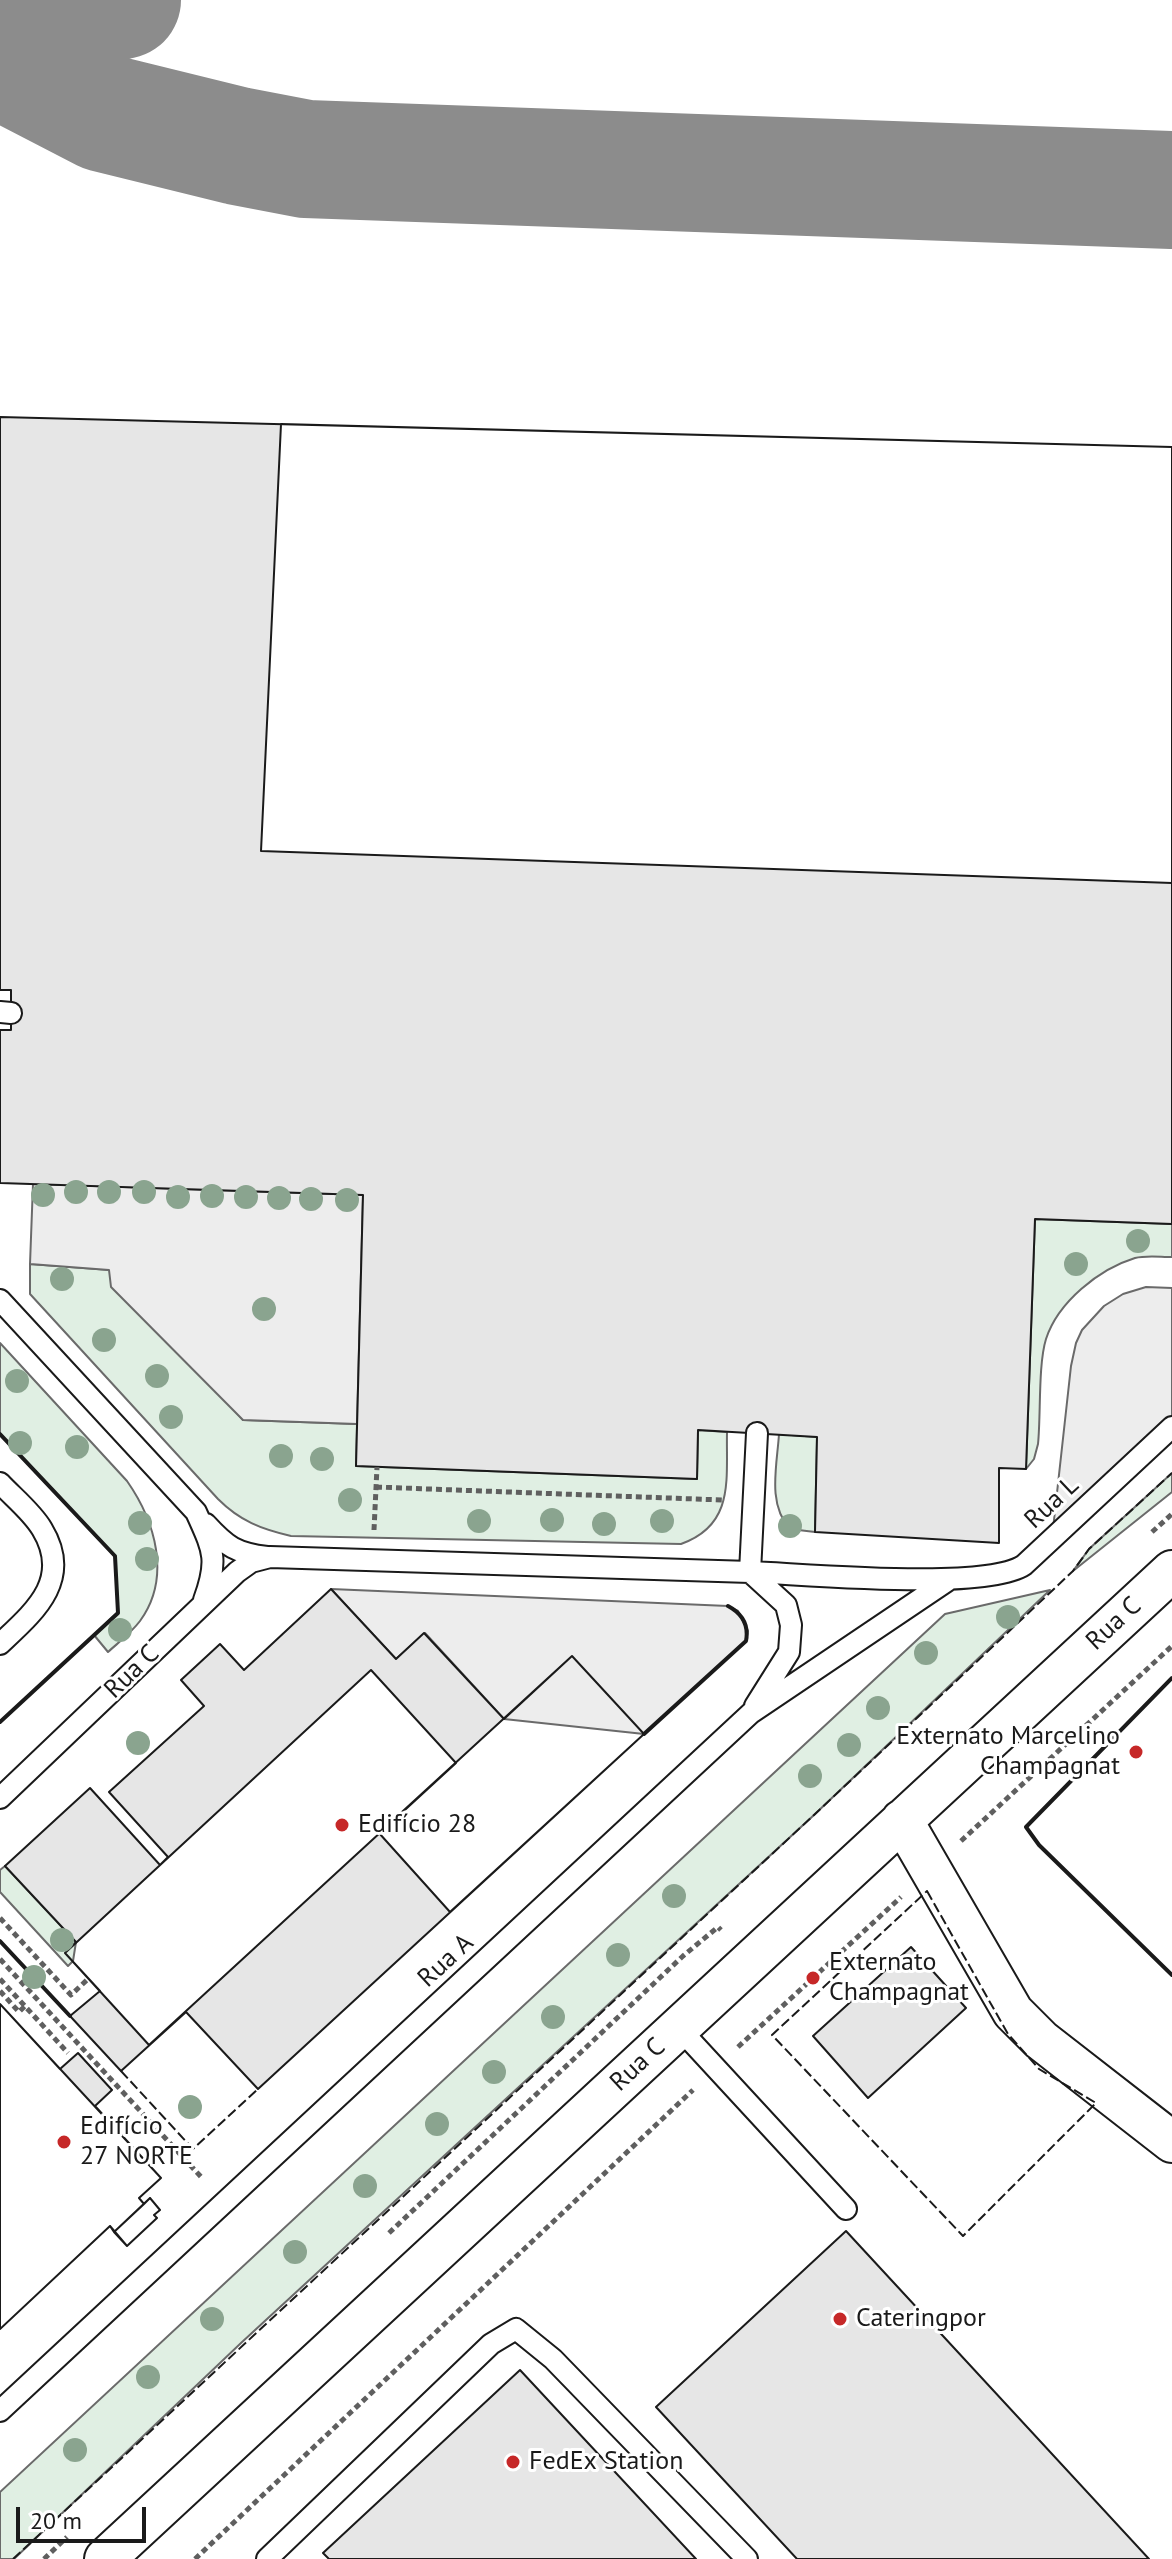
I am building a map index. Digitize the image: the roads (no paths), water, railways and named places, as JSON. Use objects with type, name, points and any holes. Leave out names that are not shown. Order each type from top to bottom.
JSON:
[{"type":"street","name":"Rua C","points":[[125,2553],[678,2027],[1172,1571]]},
{"type":"street","points":[[902,1820],[1013,2012],[1041,2040],[1172,2142]]},
{"type":"lane","points":[[0,1300],[224,1544],[243,1554],[270,1557]]},
{"type":"lane","name":"Rua L","points":[[950,1579],[1002,1575],[1024,1565],[1172,1427]]},
{"type":"lane","points":[[751,1713],[789,1652],[791,1625],[786,1605],[750,1572],[757,1433]]},
{"type":"lane","points":[[0,1483],[42,1528],[50,1549],[52,1568],[51,1583],[37,1610],[0,1644]]},
{"type":"lane","points":[[196,1512],[211,1546],[214,1573],[203,1604]]},
{"type":"lane","name":"Rua C","points":[[0,1798],[237,1572],[251,1562],[270,1557],[950,1579]]},
{"type":"lane","name":"Rua A","points":[[0,2411],[751,1713],[950,1579]]},
{"type":"lane","points":[[678,2027],[846,2209]]},
{"type":"lane","points":[[267,2559],[491,2344],[516,2329],[553,2359],[747,2559]]},
{"type":"place","name":"Externato Marcelino Champagnat","points":[[1136,1752]]},
{"type":"place","name":"Edifício 28","points":[[342,1825]]},
{"type":"place","name":"Externato Champagnat","points":[[813,1978]]},
{"type":"place","name":"Edifício 27 NORTE","points":[[64,2142]]},
{"type":"place","name":"Cateringpor","points":[[840,2319]]},
{"type":"place","name":"FedEx Station","points":[[513,2462]]}]
